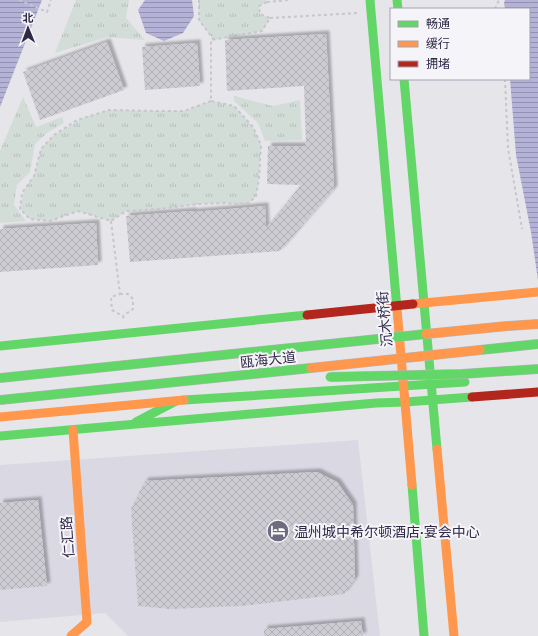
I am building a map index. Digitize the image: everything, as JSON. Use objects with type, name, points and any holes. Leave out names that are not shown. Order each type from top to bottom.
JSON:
[{"type":"main road","name":"沉木桥街","points":[[370,0],[404,386],[424,636]]},
{"type":"main road","points":[[404,80],[454,636]]},
{"type":"main road","points":[[0,346],[538,292]]},
{"type":"main road","name":"瓯海大道","points":[[0,378],[538,324]]},
{"type":"main road","name":"瓯海大道","points":[[0,400],[538,344]]},
{"type":"main road","points":[[320,378],[462,374],[538,369]]},
{"type":"main road","points":[[202,380],[304,378]]},
{"type":"main road","points":[[0,416],[179,400],[535,378]]},
{"type":"main road","points":[[0,436],[376,403],[538,392]]},
{"type":"main road","points":[[130,425],[179,400]]},
{"type":"main road","name":"仁汇路","points":[[71,636],[87,622],[73,430]]},
{"type":"path","points":[[19,0],[47,12],[51,0]]},
{"type":"path","points":[[199,0],[199,20],[214,40]]},
{"type":"path","points":[[290,0],[266,1],[259,6],[260,14],[270,18],[371,13]]},
{"type":"path","points":[[211,101],[211,40],[262,31],[270,18]]},
{"type":"path","points":[[505,80],[508,148],[522,229]]},
{"type":"path","points":[[211,101],[234,106],[253,127],[261,145],[256,196],[249,203],[198,204],[160,209],[126,211],[111,221],[78,211],[50,221],[30,219],[20,209],[22,193],[34,176],[40,149],[54,135],[77,120],[109,110],[156,112],[184,111],[211,101]]},
{"type":"path","points":[[111,221],[120,294]]},
{"type":"path","points":[[120,294],[128,294],[133,299],[133,308],[123,316],[112,310],[111,297],[120,294]]},
{"type":"path","points":[[123,316],[125,333]]},
{"type":"shaded area","points":[[0,0],[42,0],[0,107]]},
{"type":"shaded area","points":[[145,0],[192,0],[194,16],[183,33],[164,41],[146,33],[138,10]]},
{"type":"shaded area","points":[[505,0],[538,0],[538,280],[531,232],[516,155],[510,80],[530,80],[530,8],[505,8]]},
{"type":"shaded area","points":[[358,440],[380,636],[128,636],[105,613],[0,622],[0,465]]},
{"type":"green space","points":[[76,0],[129,0],[126,18],[145,40],[107,37],[55,53]]},
{"type":"green space","points":[[199,0],[266,0],[267,2],[259,6],[260,14],[270,18],[262,31],[214,40],[199,20]]},
{"type":"green space","points":[[234,96],[273,106],[300,100],[302,140],[265,141],[258,123],[234,101]]},
{"type":"green space","points":[[23,97],[36,127],[62,117],[64,123],[47,133],[35,144],[30,172],[17,185],[14,205],[26,221],[0,223],[0,151]]},
{"type":"green space","points":[[211,101],[234,106],[253,127],[261,145],[259,178],[256,196],[249,203],[198,204],[160,209],[126,211],[111,221],[78,211],[50,221],[30,219],[20,209],[24,190],[34,176],[41,149],[54,135],[81,119],[109,110],[184,111]]},
{"type":"building","points":[[326,34],[334,189],[280,251],[130,262],[126,216],[265,206],[266,228],[301,185],[267,184],[268,146],[306,146],[304,86],[227,91],[225,40]]},
{"type":"building","points":[[107,42],[124,90],[40,120],[23,72]]},
{"type":"building","points":[[197,43],[200,86],[145,90],[142,47]]},
{"type":"building","points":[[96,223],[98,265],[0,272],[0,229]]},
{"type":"building","points":[[317,472],[337,482],[353,505],[355,579],[344,594],[242,606],[170,609],[138,606],[131,509],[145,481]]},
{"type":"building","points":[[38,500],[47,586],[0,590],[0,503]]},
{"type":"building","points":[[361,621],[363,636],[264,636],[264,629]]},
{"type":"traffic: fast","points":[[370,0],[397,309]]},
{"type":"traffic: fast","points":[[397,0],[398,8]]},
{"type":"traffic: fast","points":[[404,80],[437,449]]},
{"type":"traffic: fast","points":[[0,346],[307,315]]},
{"type":"traffic: fast","points":[[0,378],[426,334]]},
{"type":"traffic: fast","points":[[480,350],[538,344]]},
{"type":"traffic: fast","points":[[0,400],[311,368]]},
{"type":"traffic: fast","points":[[330,377],[462,374],[538,369]]},
{"type":"traffic: fast","points":[[184,400],[465,382]]},
{"type":"traffic: fast","points":[[0,436],[376,403],[472,397]]},
{"type":"traffic: fast","points":[[136,422],[176,401]]},
{"type":"traffic: fast","points":[[412,485],[424,636]]},
{"type":"traffic: slow","points":[[413,304],[538,292]]},
{"type":"traffic: slow","points":[[397,309],[412,485]]},
{"type":"traffic: slow","points":[[426,334],[538,324]]},
{"type":"traffic: slow","points":[[311,368],[480,350]]},
{"type":"traffic: slow","points":[[0,417],[184,400]]},
{"type":"traffic: slow","points":[[71,636],[87,622],[73,430]]},
{"type":"traffic: slow","points":[[437,449],[454,636]]},
{"type":"traffic: jam","points":[[307,315],[413,304]]},
{"type":"traffic: jam","points":[[472,397],[538,392]]},
{"type":"place","name":"温州城中希尔顿酒店·宴会中心","points":[[278,531]]}]
